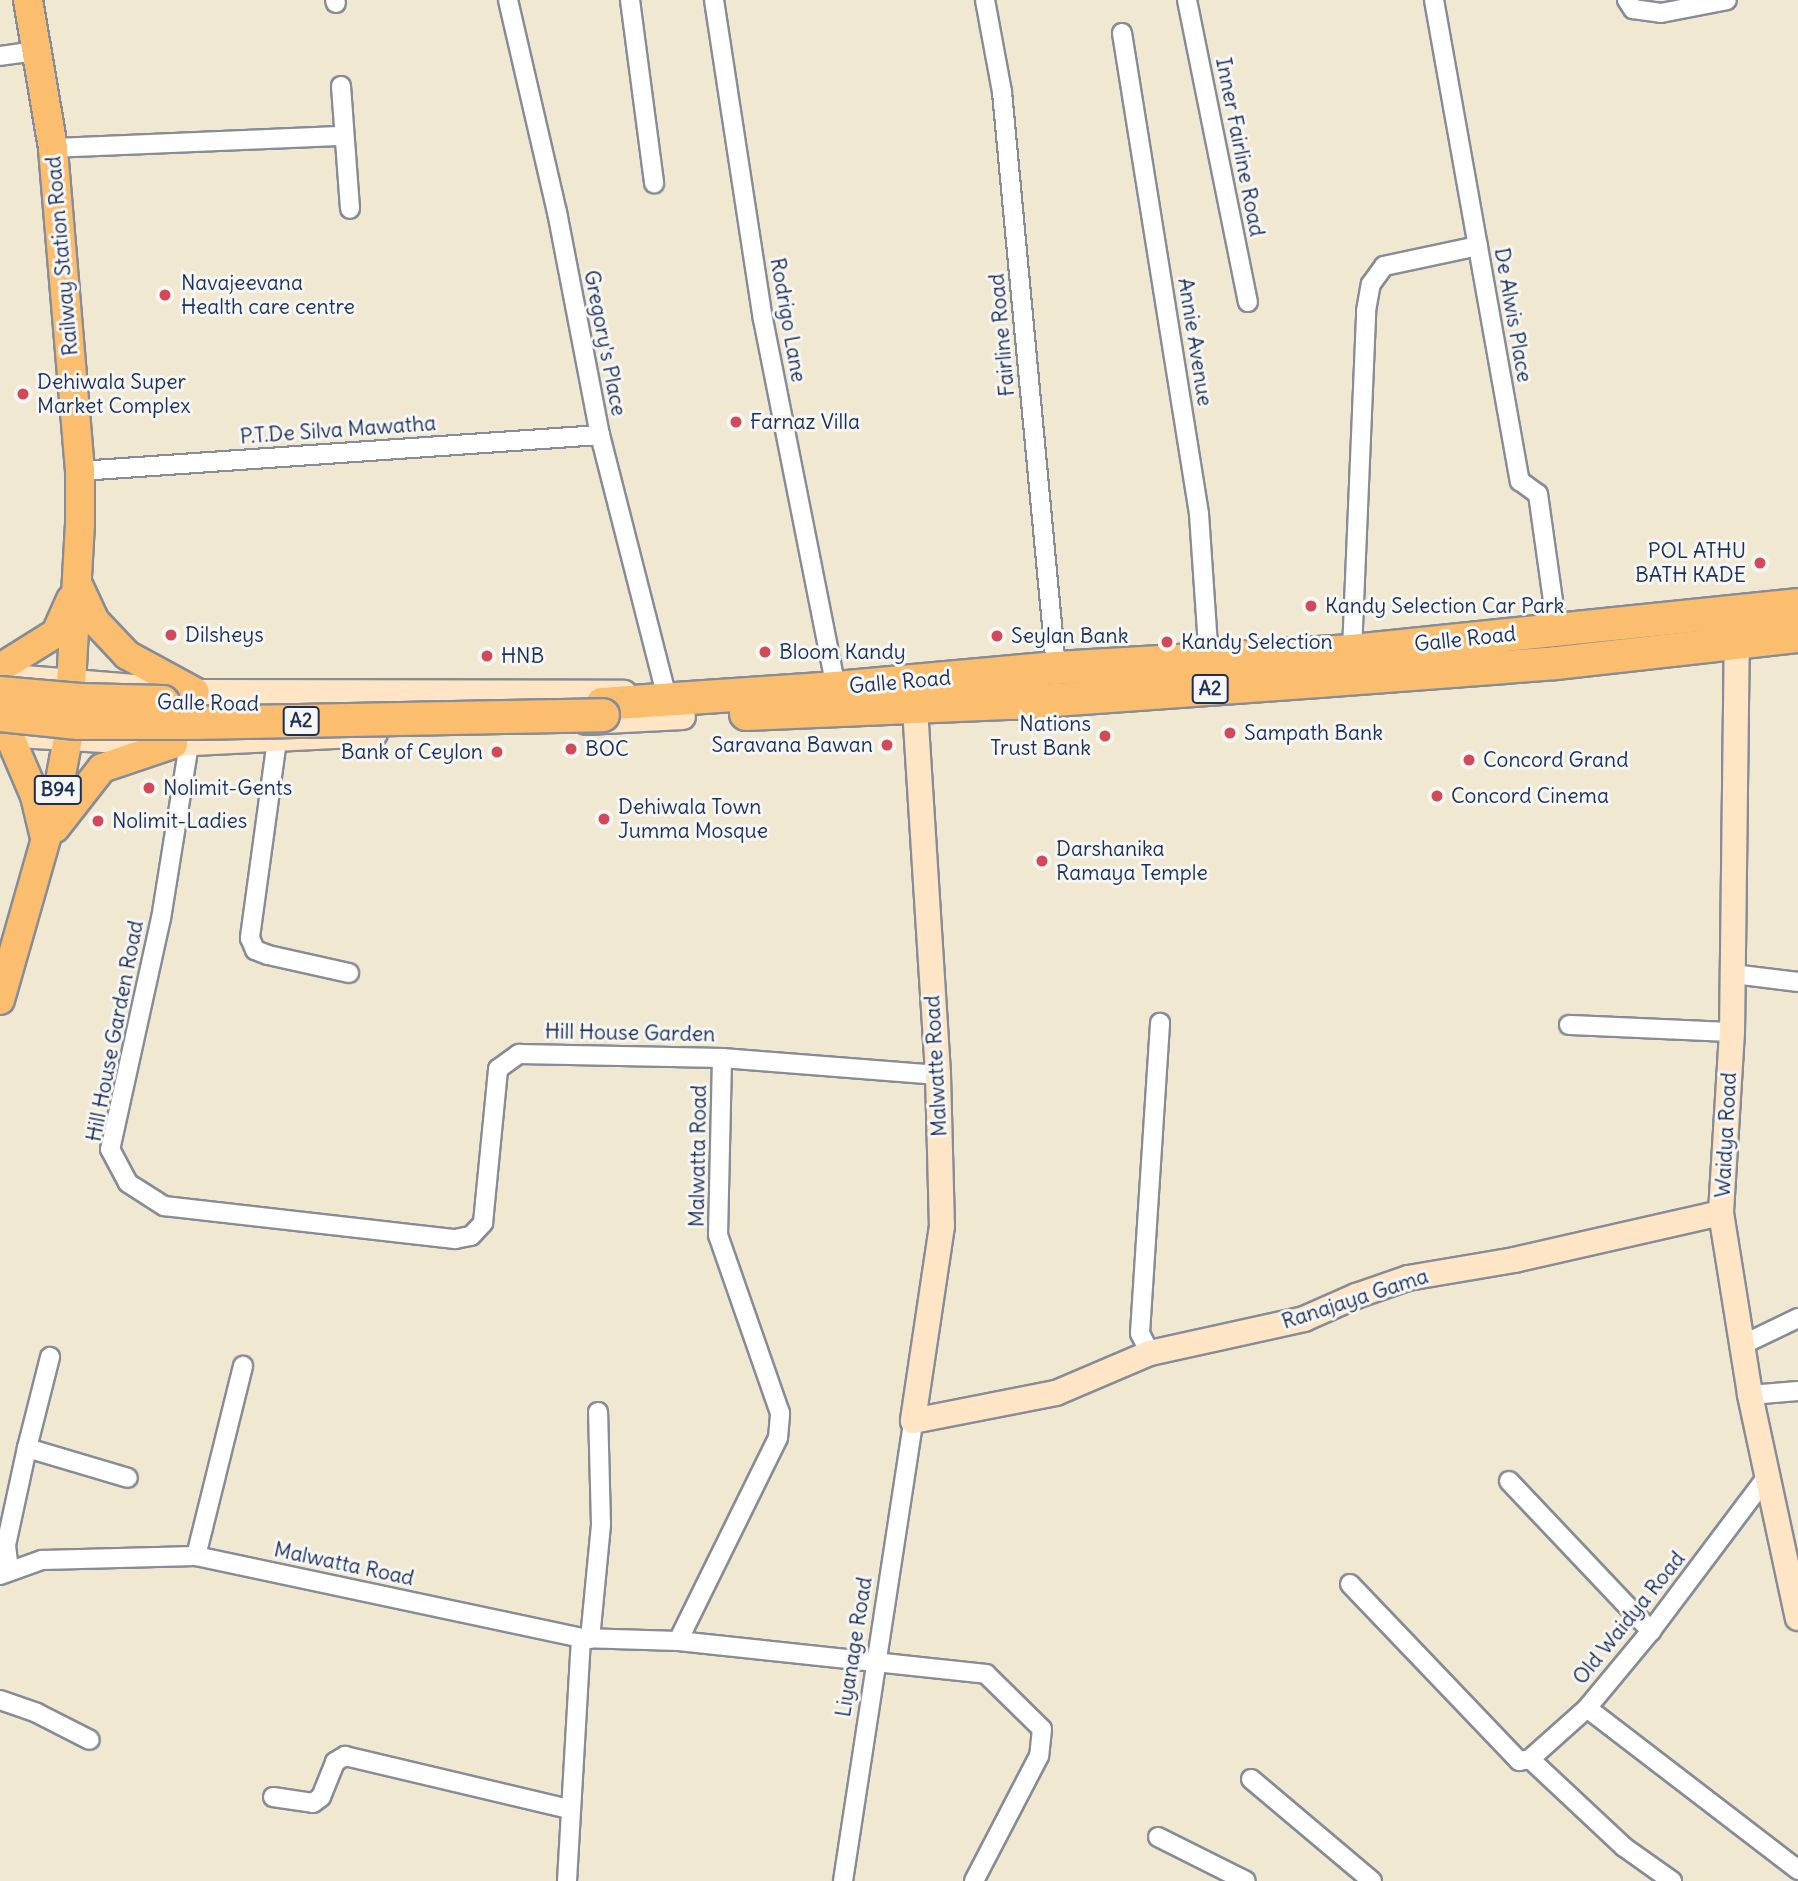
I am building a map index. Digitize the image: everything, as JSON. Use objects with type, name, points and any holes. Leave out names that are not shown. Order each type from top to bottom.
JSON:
[{"type":"highway","name":"Galle Road","points":[[3,728],[78,723],[194,723],[602,709],[1056,668],[1352,651],[1798,605]]},
{"type":"highway","name":"Galle Road","points":[[681,702],[915,708],[1556,663],[1798,636]]},
{"type":"highway","name":"Galle Road","points":[[0,693],[80,700],[602,709]]},
{"type":"main road","name":"Railway Station Road","points":[[28,0],[53,148],[80,471],[78,584],[68,738]]},
{"type":"main road","points":[[0,668],[56,633],[78,584]]},
{"type":"main road","points":[[78,584],[95,621],[127,655],[195,692]]},
{"type":"main road","points":[[3,728],[35,796],[46,841]]},
{"type":"main road","name":"B94","points":[[2,987],[46,841],[68,738]]},
{"type":"main road","points":[[46,841],[73,802],[102,768],[181,744]]},
{"type":"street","name":"Gregory's Place","points":[[508,0],[557,212],[600,435],[681,702]]},
{"type":"street","points":[[630,0],[654,183]]},
{"type":"street","name":"Rodrigo Lane","points":[[714,0],[763,319],[836,688]]},
{"type":"street","name":"Fairline Road","points":[[985,0],[1002,92],[1056,668]]},
{"type":"street","name":"Inner Fairline Road","points":[[1187,0],[1248,302]]},
{"type":"street","name":"De Alwis Place","points":[[1434,0],[1520,481],[1538,494],[1557,630]]},
{"type":"street","points":[[1627,0],[1633,9],[1661,13],[1727,0]]},
{"type":"street","name":"Annie Avenue","points":[[1122,33],[1199,514],[1209,659]]},
{"type":"street","points":[[0,56],[36,51]]},
{"type":"street","points":[[341,86],[342,136],[350,209]]},
{"type":"street","points":[[53,148],[342,136]]},
{"type":"street","points":[[1352,651],[1366,311],[1371,284],[1384,266],[1478,246]]},
{"type":"street","name":"P.T.De Silva Mawatha","points":[[80,471],[600,435]]},
{"type":"street","name":"Waidya Road","points":[[1737,611],[1732,1032],[1721,1213],[1750,1395],[1797,1611]]},
{"type":"street","points":[[0,676],[195,692],[299,692],[681,702]]},
{"type":"street","points":[[299,692],[289,699],[286,717],[288,739],[250,937],[256,950],[268,955],[349,973]]},
{"type":"street","points":[[3,728],[68,738],[181,744],[288,739],[681,702]]},
{"type":"street","name":"Malwatte Road","points":[[913,1421],[942,1226],[938,1075],[915,708]]},
{"type":"street","name":"Hill House Garden Road","points":[[181,744],[161,918],[110,1149],[128,1183],[164,1206],[455,1239],[471,1236]]},
{"type":"street","points":[[1733,974],[1798,982]]},
{"type":"street","points":[[1150,1353],[1140,1333],[1160,1023]]},
{"type":"street","points":[[1569,1025],[1732,1032]]},
{"type":"street","name":"Hill House Garden","points":[[471,1236],[484,1223],[498,1069],[519,1054],[722,1058],[938,1075]]},
{"type":"street","name":"Malwatta Road","points":[[678,1641],[778,1438],[780,1413],[718,1236],[722,1058]]},
{"type":"street","name":"Ranajaya Gama","points":[[913,1421],[1056,1393],[1150,1353],[1304,1319],[1356,1296],[1408,1278],[1514,1259],[1721,1213]]},
{"type":"street","points":[[1742,1345],[1798,1318]]},
{"type":"street","points":[[4,1572],[6,1545],[50,1357]]},
{"type":"street","points":[[196,1556],[243,1366]]},
{"type":"street","points":[[1750,1395],[1798,1391]]},
{"type":"street","points":[[567,1881],[569,1809],[601,1524],[598,1412]]},
{"type":"street","name":"Liyanage Road","points":[[843,1881],[913,1421]]},
{"type":"street","points":[[27,1448],[128,1478]]},
{"type":"street","name":"Old Waidya Road","points":[[1766,1478],[1651,1632],[1587,1708],[1798,1870]]},
{"type":"street","points":[[1509,1481],[1651,1632]]},
{"type":"street","name":"Malwatta Road","points":[[4,1572],[42,1560],[196,1556],[586,1639],[678,1641],[986,1674],[1042,1729],[1039,1756],[974,1881]]},
{"type":"street","points":[[1350,1584],[1519,1760],[1530,1759],[1587,1708]]},
{"type":"street","points":[[0,1700],[37,1713],[90,1740]]},
{"type":"street","points":[[273,1797],[313,1803],[321,1797],[335,1762],[345,1756],[569,1809]]},
{"type":"street","points":[[1530,1759],[1624,1847],[1672,1881]]},
{"type":"street","points":[[1251,1779],[1372,1881]]},
{"type":"street","points":[[1158,1837],[1246,1881]]},
{"type":"place","name":"Navajeevana Health care centre","points":[[165,295]]},
{"type":"place","name":"Dehiwala Super Market Complex","points":[[23,394]]},
{"type":"place","name":"Farnaz Villa","points":[[736,422]]},
{"type":"place","name":"POL ATHU BATH KADE","points":[[1760,563]]},
{"type":"place","name":"Kandy Selection Car Park","points":[[1311,606]]},
{"type":"place","name":"Dilsheys","points":[[171,635]]},
{"type":"place","name":"Seylan Bank","points":[[997,636]]},
{"type":"place","name":"Kandy Selection","points":[[1167,642]]},
{"type":"place","name":"Bloom Kandy","points":[[765,652]]},
{"type":"place","name":"HNB","points":[[487,656]]},
{"type":"place","name":"Sampath Bank","points":[[1230,733]]},
{"type":"place","name":"Nations Trust Bank","points":[[1105,736]]},
{"type":"place","name":"Saravana Bawan","points":[[887,745]]},
{"type":"place","name":"BOC","points":[[571,749]]},
{"type":"place","name":"Bank of Ceylon","points":[[497,752]]},
{"type":"place","name":"Concord Grand","points":[[1469,760]]},
{"type":"place","name":"Nolimit-Gents","points":[[149,788]]},
{"type":"place","name":"Concord Cinema","points":[[1437,796]]},
{"type":"place","name":"Dehiwala Town Jumma Mosque","points":[[604,819]]},
{"type":"place","name":"Nolimit-Ladies","points":[[98,821]]},
{"type":"place","name":"Darshanika Ramaya Temple","points":[[1042,861]]}]
